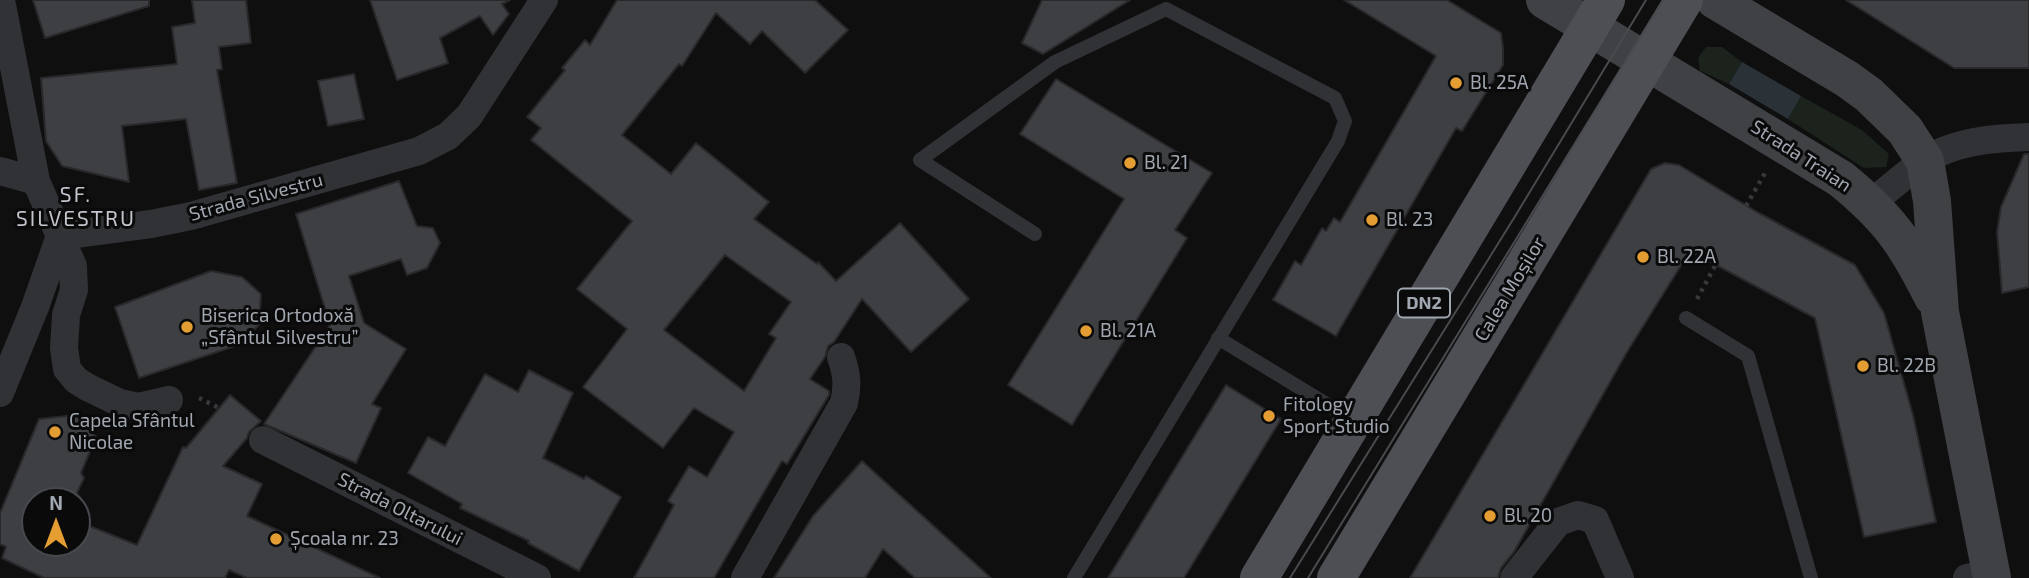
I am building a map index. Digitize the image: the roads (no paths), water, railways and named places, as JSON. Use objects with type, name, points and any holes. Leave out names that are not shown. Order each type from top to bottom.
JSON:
[{"type":"main road","name":"Strada Traian","points":[[1545,0],[1615,33],[1842,179],[1871,203],[1901,238],[1940,312]]},
{"type":"main road","name":"Calea Moșilor","points":[[1259,578],[1354,420],[1615,33],[1684,0]]},
{"type":"main road","name":"Strada Traian","points":[[1715,0],[1847,79],[1868,95],[1905,130],[1925,161],[1932,201],[1940,312],[1984,576]]},
{"type":"main road","name":"Calea Moșilor","points":[[1336,578],[1615,33]]},
{"type":"street","points":[[1,0],[36,181],[73,266],[74,290],[66,316],[64,348],[68,369],[76,380],[120,403],[139,407],[169,400]]},
{"type":"street","name":"Strada Silvestru","points":[[60,236],[151,224],[191,215],[419,151],[449,136],[469,116],[544,0]]},
{"type":"street","points":[[1871,203],[1925,161],[1948,150],[1975,142],[2029,137]]},
{"type":"street","points":[[0,171],[36,181]]},
{"type":"street","points":[[0,393],[60,236]]},
{"type":"street","points":[[745,578],[844,404],[848,387],[847,373],[841,357]]},
{"type":"street","name":"Strada Oltarului","points":[[263,440],[537,578]]},
{"type":"street","points":[[1514,578],[1558,522],[1578,515],[1595,520],[1620,578]]},
{"type":"lane","points":[[1035,234],[920,160],[1055,62],[1166,9],[1335,98],[1345,121],[1338,141],[1074,578]]},
{"type":"lane","points":[[1686,318],[1748,356],[1811,578]]},
{"type":"lane","points":[[1218,338],[1354,420]]},
{"type":"tram line","points":[[1290,578],[1646,0]]},
{"type":"tram line","points":[[1308,578],[1663,0]]},
{"type":"place","name":"Bl. 25A","points":[[1456,83]]},
{"type":"place","name":"Bl. 21","points":[[1130,163]]},
{"type":"place","name":"Bl. 23","points":[[1372,220]]},
{"type":"place","name":"Bl. 22A","points":[[1643,257]]},
{"type":"place","name":"Biserica Ortodoxă „Sfântul Silvestru”","points":[[187,327]]},
{"type":"place","name":"Bl. 21A","points":[[1086,331]]},
{"type":"place","name":"Bl. 22B","points":[[1863,366]]},
{"type":"place","name":"Fitology Sport Studio","points":[[1269,416]]},
{"type":"place","name":"Capela Sfântul Nicolae","points":[[55,432]]},
{"type":"place","name":"Bl. 20","points":[[1490,516]]},
{"type":"place","name":"Școala nr. 23","points":[[276,539]]},
{"type":"district","name":"SF. SILVESTRU","points":[[76,207]]}]
